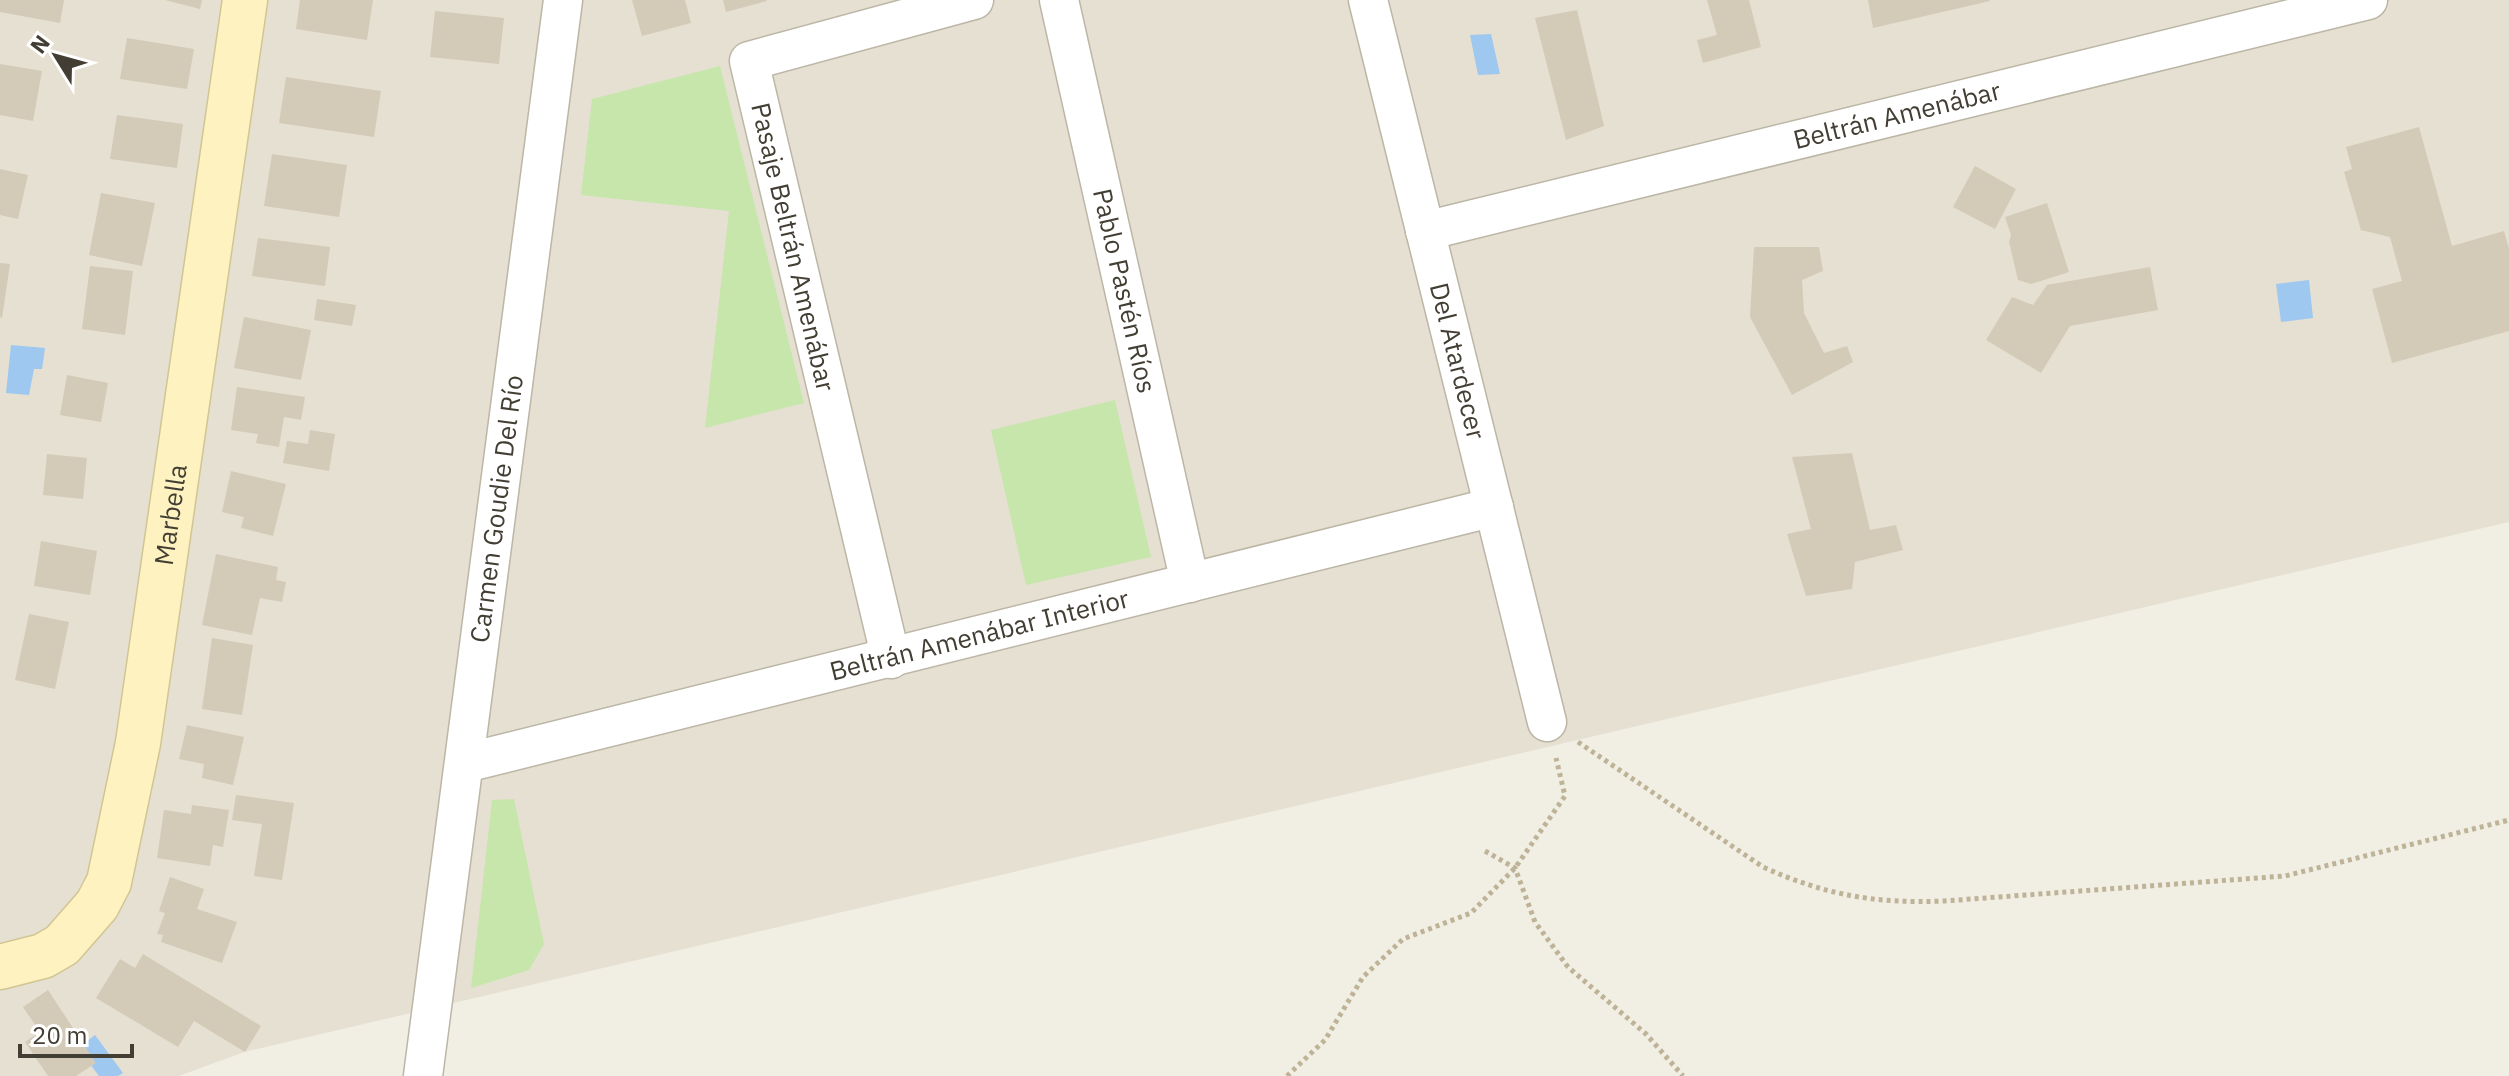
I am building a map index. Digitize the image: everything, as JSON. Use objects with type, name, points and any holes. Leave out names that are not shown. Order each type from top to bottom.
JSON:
[{"type":"street","name":"Marbella","points":[[0,967],[43,956],[62,945],[97,905],[109,882],[138,743],[245,0]]},
{"type":"street","name":"Carmen Goudie Del Río","points":[[423,1076],[563,0]]},
{"type":"street","name":"Pasaje Beltrán Amenábar","points":[[891,659],[749,61],[974,0]]},
{"type":"street","name":"Pablo Pastén Ríos","points":[[1059,0],[1190,583]]},
{"type":"street","name":"Del Atardecer","points":[[1368,0],[1547,722]]},
{"type":"street","name":"Beltrán Amenábar","points":[[1425,231],[2368,0]]},
{"type":"street","name":"Beltrán Amenábar Interior","points":[[465,763],[1494,507]]},
{"type":"path","points":[[1547,722],[1763,867],[1829,893],[1867,900],[1931,902],[2285,876],[2509,820]]},
{"type":"path","points":[[1287,1076],[1325,1040],[1363,977],[1403,939],[1471,913],[1515,868],[1565,796],[1547,722]]},
{"type":"path","points":[[1485,851],[1515,868],[1523,896],[1550,946],[1589,987],[1646,1034],[1683,1076]]},
{"type":"shaded area","points":[[0,0],[2509,0],[2509,522],[244,1052],[179,1076],[0,1076]]},
{"type":"green space","points":[[720,66],[804,403],[705,428],[729,211],[581,195],[592,99]]},
{"type":"green space","points":[[1115,400],[1151,557],[1026,585],[991,430]]},
{"type":"green space","points":[[514,799],[544,944],[529,970],[471,988],[492,800]]},
{"type":"water","points":[[1491,34],[1500,74],[1478,75],[1470,35]]},
{"type":"water","points":[[2309,280],[2313,318],[2281,322],[2276,284]]},
{"type":"water","points":[[11,345],[45,348],[42,369],[34,369],[29,395],[6,393]]},
{"type":"water","points":[[95,1035],[123,1073],[99,1076],[78,1048]]},
{"type":"building","points":[[0,0],[64,0],[60,23],[0,12]]},
{"type":"building","points":[[165,0],[202,0],[200,9]]},
{"type":"building","points":[[300,0],[373,0],[367,40],[296,29]]},
{"type":"building","points":[[632,0],[685,0],[691,23],[642,36]]},
{"type":"building","points":[[723,0],[766,0],[767,1],[726,12]]},
{"type":"building","points":[[1707,0],[1749,0],[1761,47],[1703,63],[1697,40],[1717,35]]},
{"type":"building","points":[[1868,0],[1990,0],[1990,1],[1873,28]]},
{"type":"building","points":[[1577,10],[1604,126],[1566,140],[1535,18]]},
{"type":"building","points":[[435,11],[504,18],[499,64],[430,57]]},
{"type":"building","points":[[127,38],[194,49],[187,89],[120,79]]},
{"type":"building","points":[[0,64],[42,71],[33,121],[0,115]]},
{"type":"building","points":[[286,77],[381,91],[374,137],[279,123]]},
{"type":"building","points":[[117,115],[183,124],[177,168],[110,159]]},
{"type":"building","points":[[2419,127],[2452,246],[2504,231],[2509,249],[2509,331],[2392,363],[2372,289],[2402,281],[2390,237],[2361,230],[2344,172],[2352,169],[2346,147]]},
{"type":"building","points":[[272,154],[347,165],[339,217],[264,206]]},
{"type":"building","points":[[1975,166],[2016,189],[1995,229],[1953,207]]},
{"type":"building","points":[[0,169],[28,175],[18,219],[0,215]]},
{"type":"building","points":[[101,193],[155,203],[142,266],[89,255]]},
{"type":"building","points":[[2047,203],[2069,272],[2031,284],[2018,280],[2005,217]]},
{"type":"building","points":[[258,238],[330,247],[325,286],[252,276]]},
{"type":"building","points":[[1754,247],[1819,247],[1823,271],[1802,280],[1804,313],[1824,353],[1847,346],[1853,362],[1792,395],[1750,317]]},
{"type":"building","points":[[0,263],[10,264],[2,318],[0,317]]},
{"type":"building","points":[[90,266],[133,271],[125,335],[82,329]]},
{"type":"building","points":[[2150,267],[2158,310],[2070,326],[2041,373],[1986,340],[2012,297],[2033,305],[2047,285]]},
{"type":"building","points":[[317,299],[356,305],[352,326],[314,320]]},
{"type":"building","points":[[244,317],[311,330],[301,380],[234,368]]},
{"type":"building","points":[[67,375],[108,383],[101,422],[60,415]]},
{"type":"building","points":[[237,387],[305,397],[301,420],[284,417],[279,447],[256,443],[258,434],[231,430]]},
{"type":"building","points":[[310,430],[335,434],[329,471],[283,463],[287,441],[308,444]]},
{"type":"building","points":[[1852,453],[1870,530],[1896,525],[1903,550],[1855,562],[1852,589],[1806,596],[1787,534],[1811,529],[1792,457]]},
{"type":"building","points":[[47,454],[87,458],[83,499],[43,495]]},
{"type":"building","points":[[231,471],[286,484],[273,536],[241,528],[244,517],[222,512]]},
{"type":"building","points":[[41,541],[97,551],[90,595],[34,586]]},
{"type":"building","points":[[216,554],[278,567],[276,580],[286,582],[282,602],[260,598],[252,635],[202,625]]},
{"type":"building","points":[[29,614],[69,622],[55,689],[15,680]]},
{"type":"building","points":[[212,638],[253,645],[242,715],[202,709]]},
{"type":"building","points":[[187,725],[244,737],[233,785],[202,778],[204,764],[179,759]]},
{"type":"building","points":[[236,795],[294,803],[282,880],[254,876],[262,824],[232,820]]},
{"type":"building","points":[[192,805],[229,810],[223,847],[213,845],[210,866],[157,858],[164,810],[191,814]]},
{"type":"building","points":[[170,877],[204,889],[197,909],[237,922],[222,963],[161,942],[163,935],[157,934],[165,913],[159,911]]},
{"type":"building","points":[[143,954],[261,1026],[245,1052],[194,1021],[178,1047],[96,998],[120,959],[135,968]]},
{"type":"building","points":[[48,990],[96,1063],[76,1076],[48,1076],[25,1042],[40,1032],[23,1007]]}]
